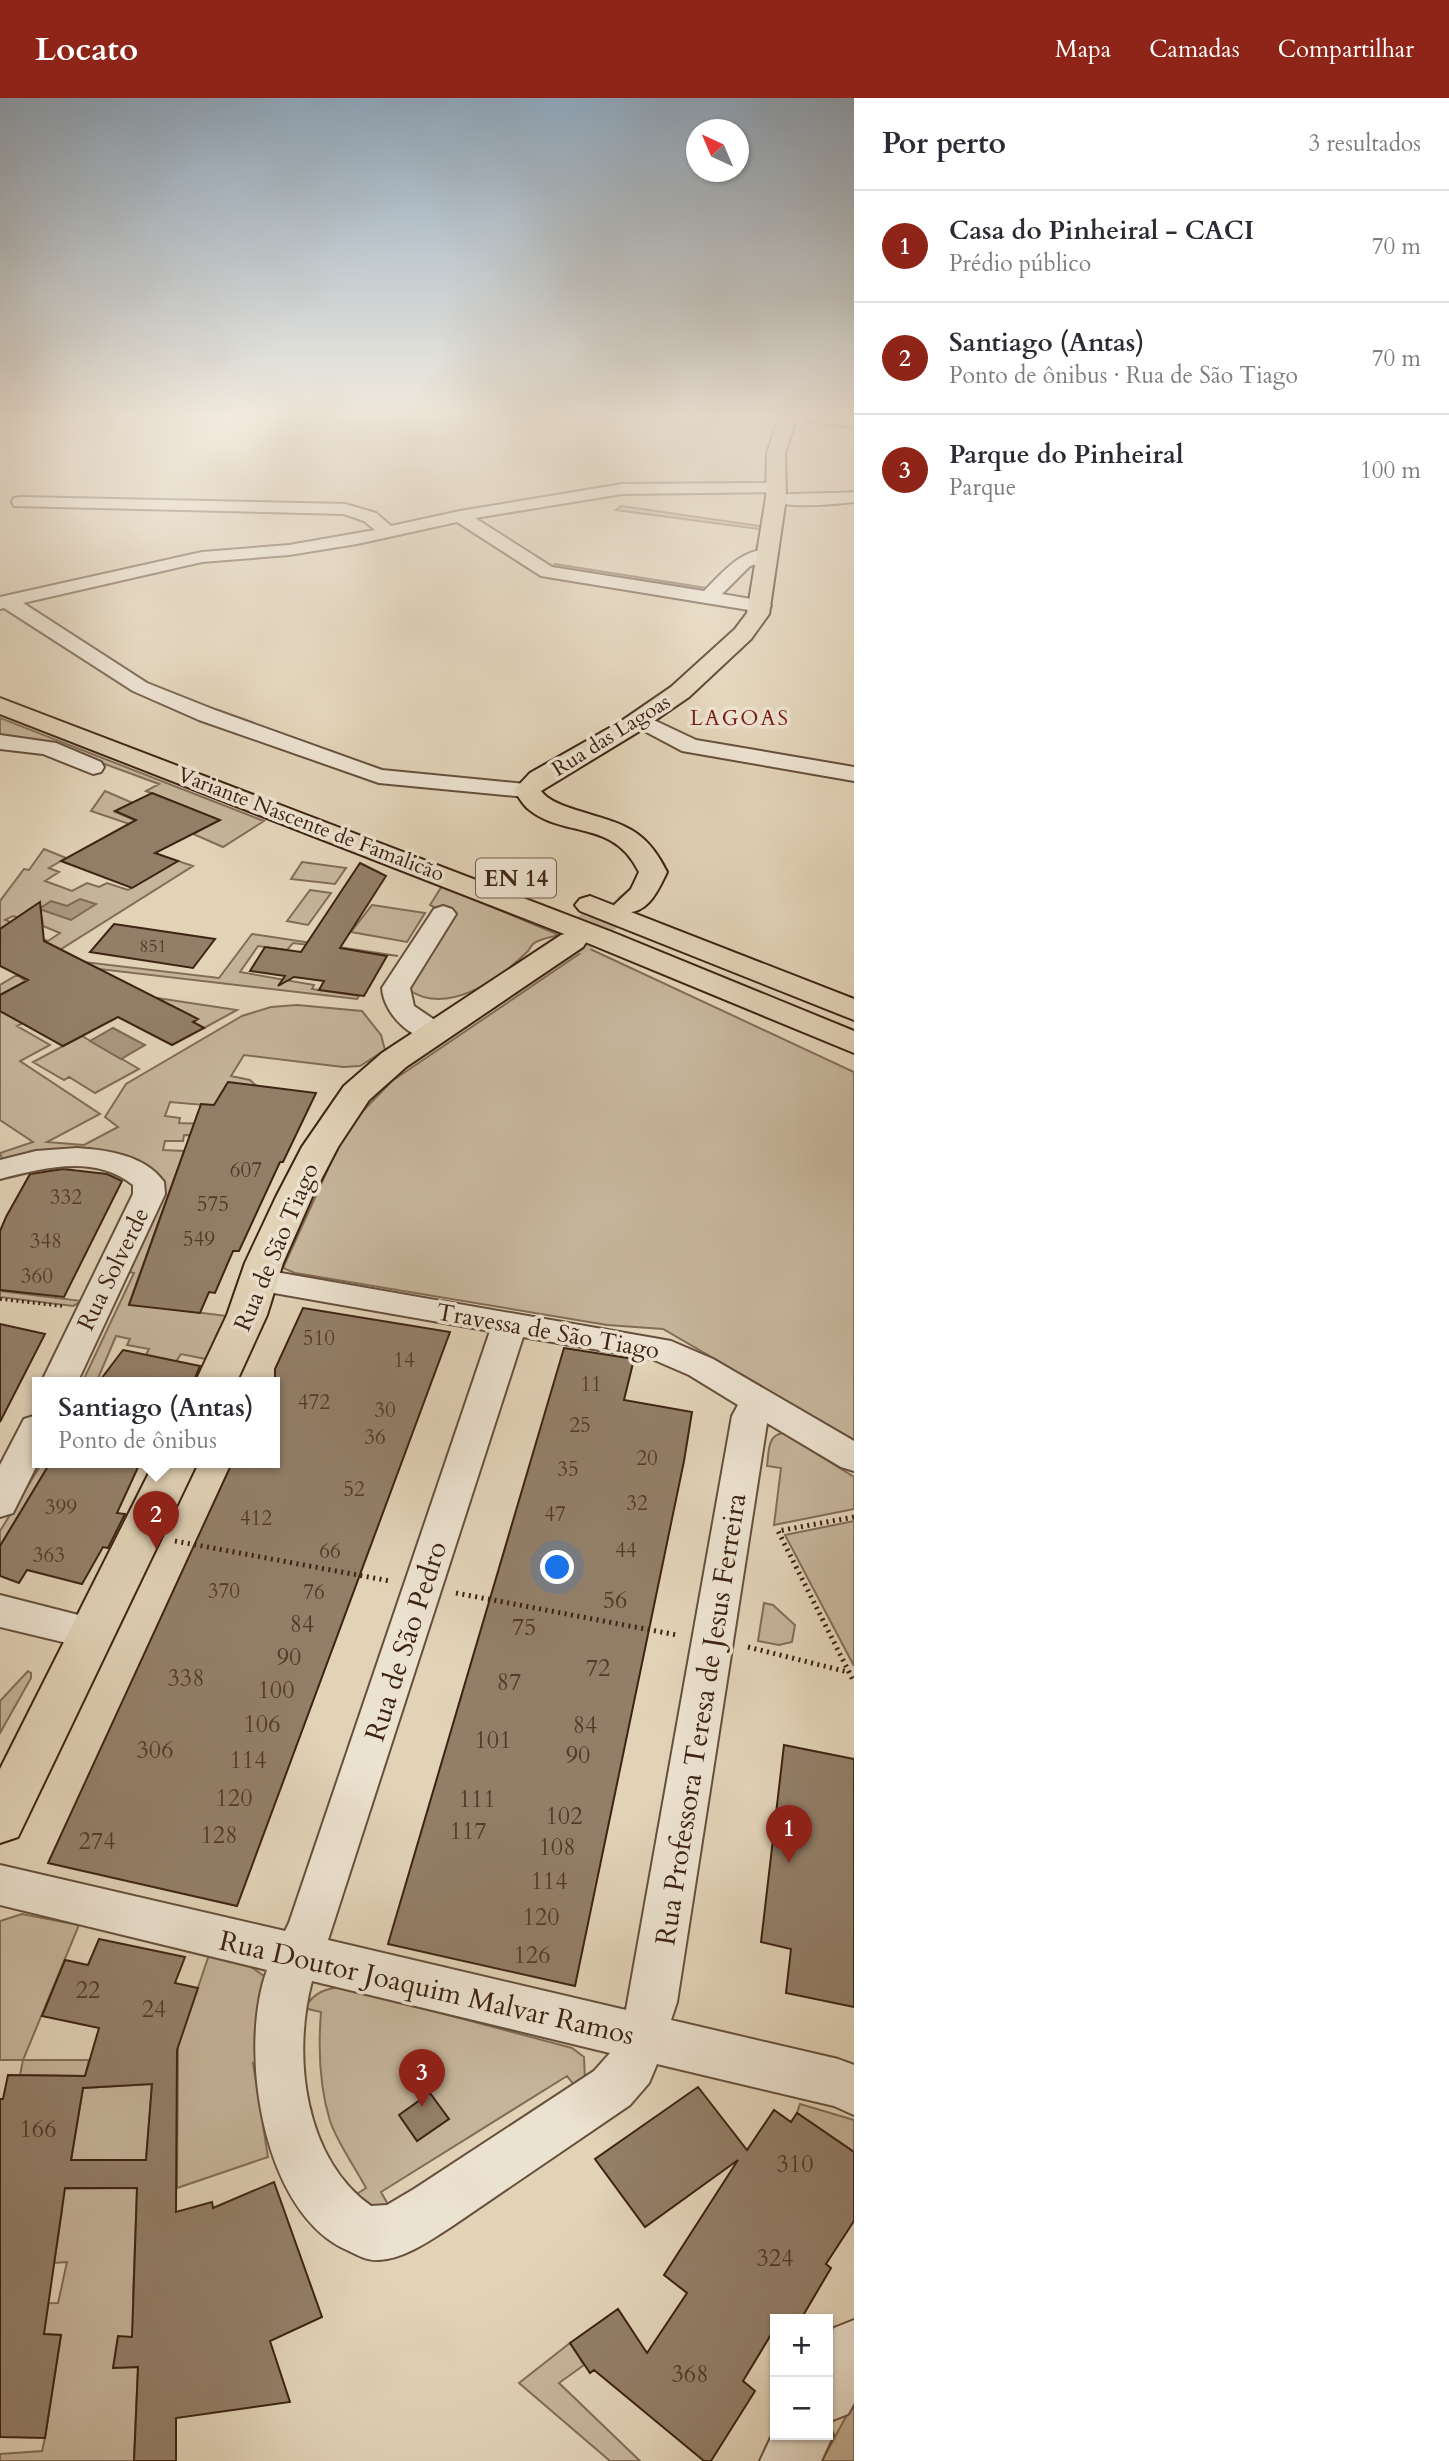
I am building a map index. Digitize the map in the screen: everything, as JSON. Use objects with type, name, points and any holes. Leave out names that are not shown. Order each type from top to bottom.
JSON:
[{"type":"main road","name":"Rua das Lagoas","points":[[528,794],[539,779],[641,720],[701,674],[743,634],[761,606],[772,527]]},
{"type":"main road","name":"Variante Nascente de Famalicão","points":[[0,688],[408,837],[840,1011],[854,1043]]},
{"type":"main road","name":"Variante Nascente de Famalicão","points":[[0,705],[564,923],[840,1011]]},
{"type":"main road","points":[[528,794],[553,810],[614,832],[641,846],[650,859],[653,872],[643,893],[629,905]]},
{"type":"main road","name":"Rua de São Tiago","points":[[218,1377],[247,1315],[258,1280],[305,1174],[356,1093],[394,1060],[572,941]]},
{"type":"main road","points":[[840,1011],[854,1048]]},
{"type":"main road","points":[[0,1821],[174,1468]]},
{"type":"street","points":[[383,527],[388,532]]},
{"type":"street","points":[[3,602],[202,557],[289,550],[409,527]]},
{"type":"street","points":[[478,527],[547,572],[761,606]]},
{"type":"street","points":[[708,598],[744,562],[768,555]]},
{"type":"street","points":[[3,602],[140,687],[207,715],[379,776],[528,794]]},
{"type":"street","points":[[641,720],[690,746]]},
{"type":"street","points":[[614,736],[854,774]]},
{"type":"street","points":[[0,742],[48,748],[93,767]]},
{"type":"street","points":[[435,1033],[400,1009],[396,988],[443,914]]},
{"type":"street","name":"Rua Solverde","points":[[0,1170],[40,1159],[69,1158],[125,1165],[148,1182],[149,1194],[61,1377]]},
{"type":"street","name":"Travessa de São Tiago","points":[[258,1280],[659,1349],[701,1367],[854,1458]]},
{"type":"street","name":"Rua de São Pedro","points":[[510,1324],[312,1923],[286,1987],[281,2023],[280,2066],[287,2114],[301,2160],[318,2193],[343,2218],[364,2233],[389,2232],[430,2209],[602,2096],[631,2066],[642,2038]]},
{"type":"street","name":"Rua Professora Teresa de Jesus Ferreira","points":[[642,2038],[653,2002],[750,1416],[760,1402]]},
{"type":"street","points":[[0,1503],[32,1438]]},
{"type":"street","points":[[0,1611],[92,1633]]},
{"type":"street","name":"Rua Doutor Joaquim Malvar Ramos","points":[[0,1885],[838,2083],[854,2090]]},
{"type":"street","points":[[833,2385],[854,2348]]},
{"type":"street","points":[[789,2461],[801,2440]]},
{"type":"path","points":[[0,1299],[93,1310]]},
{"type":"path","points":[[854,1517],[778,1531],[854,1682]]},
{"type":"path","points":[[194,1544],[400,1583]]},
{"type":"path","points":[[447,1591],[682,1636]]},
{"type":"path","points":[[750,1648],[849,1672]]},
{"type":"shaded area","points":[[555,564],[706,588],[700,594],[548,570]]},
{"type":"shaded area","points":[[0,718],[264,821],[223,847],[193,834],[219,820],[146,791],[159,784],[56,746],[0,739]]},
{"type":"shaded area","points":[[105,791],[133,803],[115,812],[139,822],[132,825],[91,811]]},
{"type":"shaded area","points":[[44,849],[66,858],[49,868],[59,872],[45,881],[72,891],[87,883],[99,887],[107,883],[128,890],[178,861],[193,866],[50,956],[3,927],[0,929],[0,901],[24,869],[29,870]],"holes":[[[13,916],[33,923],[42,918],[43,926],[60,933],[48,941],[28,934],[33,931],[5,920]]]},
{"type":"shaded area","points":[[302,862],[346,868],[335,884],[291,879]]},
{"type":"shaded area","points":[[442,886],[559,935],[535,942],[501,974],[471,991],[455,997],[424,997],[409,990],[453,916],[430,905]]},
{"type":"shaded area","points":[[310,890],[331,893],[308,925],[287,921]]},
{"type":"shaded area","points":[[80,899],[96,904],[71,920],[39,909],[51,901],[67,906]]},
{"type":"shaded area","points":[[372,905],[425,913],[407,942],[351,932]]},
{"type":"shaded area","points":[[252,934],[398,956],[293,943],[287,950],[258,946],[240,972],[314,985],[312,989],[359,996],[357,999],[73,966],[76,961],[219,978]]},
{"type":"shaded area","points":[[588,948],[854,1072],[854,1440],[663,1329],[607,1325],[295,1273],[283,1268],[338,1147],[362,1112],[392,1081]]},
{"type":"shaded area","points":[[17,975],[59,1004],[17,1026],[50,1045],[20,1061],[100,1114],[47,1142],[84,1145],[118,1127],[105,1117],[126,1084],[242,1016],[271,1007],[297,1005],[362,1011],[381,1035],[385,1050],[360,1066],[343,1067],[244,1055],[231,1076],[250,1080],[262,1091],[250,1109],[170,1102],[165,1116],[180,1118],[179,1123],[232,1125],[229,1136],[184,1135],[183,1141],[165,1141],[163,1150],[184,1151],[129,1304],[227,1316],[206,1359],[181,1354],[175,1363],[146,1355],[149,1349],[127,1345],[130,1339],[116,1336],[99,1377],[85,1377],[134,1273],[124,1271],[146,1168],[4,1163],[0,1153],[33,1142],[0,1120],[0,985]]},
{"type":"shaded area","points":[[157,998],[237,1010],[204,1028],[193,1022],[197,1019]]},
{"type":"shaded area","points":[[113,1028],[145,1045],[121,1059],[90,1041]]},
{"type":"shaded area","points":[[82,1036],[139,1069],[95,1093],[69,1077],[64,1080],[33,1062]]},
{"type":"shaded area","points":[[0,1291],[82,1301],[73,1306],[0,1297]]},
{"type":"shaded area","points":[[783,1433],[854,1477],[854,1509],[774,1525],[781,1468],[767,1466],[771,1441]]},
{"type":"shaded area","points":[[39,1468],[47,1468],[0,1546],[0,1531]]},
{"type":"shaded area","points":[[854,1521],[854,1666],[785,1535]]},
{"type":"shaded area","points":[[764,1603],[773,1605],[795,1625],[792,1642],[779,1645],[758,1641]]},
{"type":"shaded area","points":[[28,1671],[31,1678],[0,1733],[0,1701]]},
{"type":"shaded area","points":[[22,1914],[79,1925],[23,2060],[0,2060],[0,1921]]},
{"type":"shaded area","points":[[210,1952],[247,1964],[264,1976],[268,1995],[266,2060],[253,2063],[268,2157],[177,2188],[178,2046]]},
{"type":"shaded area","points":[[343,1987],[572,2048],[584,2057],[585,2080],[578,2090],[567,2076],[381,2192],[390,2208],[376,2212],[349,2199],[366,2188],[337,2138],[326,2107],[320,2067],[321,2012],[304,2008],[320,1992]]},
{"type":"shaded area","points":[[23,2060],[89,2060],[85,2076],[20,2075]]},
{"type":"shaded area","points":[[152,2084],[146,2160],[71,2160],[83,2088]]},
{"type":"shaded area","points":[[800,2104],[854,2120],[854,2152],[797,2113]]},
{"type":"shaded area","points":[[137,2188],[133,2298],[176,2338],[118,2337],[114,2368],[138,2367],[134,2461],[0,2461],[0,2454],[42,2451],[45,2438],[61,2335],[0,2333],[0,2304],[58,2303],[67,2262],[54,2263],[62,2210],[48,2189]]},
{"type":"shaded area","points":[[570,2343],[584,2365],[559,2383],[640,2461],[610,2461],[519,2383]]},
{"type":"shaded area","points":[[854,2404],[854,2461],[822,2461],[849,2411]]},
{"type":"building","points":[[152,793],[220,820],[155,853],[178,861],[132,888],[61,861],[136,820],[115,811]]},
{"type":"building","points":[[360,863],[386,876],[340,948],[387,956],[364,996],[319,990],[324,981],[294,977],[278,986],[285,976],[250,971],[265,947],[301,952]]},
{"type":"building","points":[[40,902],[44,941],[198,1019],[193,1022],[204,1028],[172,1045],[118,1017],[63,1046],[0,1011],[0,995],[28,980],[0,966],[0,929]]},
{"type":"building","points":[[114,924],[215,939],[193,968],[90,952]]},
{"type":"building","points":[[228,1082],[316,1093],[283,1162],[280,1162],[239,1251],[233,1251],[215,1293],[209,1292],[200,1313],[129,1305],[201,1104],[214,1105]]},
{"type":"building","points":[[63,1169],[107,1174],[122,1181],[64,1297],[0,1290],[0,1231],[6,1217],[30,1174]]},
{"type":"building","points":[[303,1308],[450,1332],[237,1906],[48,1863],[230,1468],[280,1468],[280,1377],[275,1377],[275,1369]]},
{"type":"building","points":[[0,1324],[45,1334],[0,1422]]},
{"type":"building","points":[[564,1348],[634,1359],[624,1400],[692,1412],[575,1986],[388,1944]]},
{"type":"building","points":[[123,1350],[200,1366],[195,1377],[103,1377]]},
{"type":"building","points":[[47,1468],[138,1468],[117,1513],[125,1514],[108,1548],[103,1547],[82,1584],[27,1570],[19,1583],[0,1576],[0,1546]]},
{"type":"building","points":[[784,1745],[854,1759],[854,2007],[786,1993],[791,1949],[761,1942]]},
{"type":"building","points":[[99,1939],[185,1957],[175,1983],[198,1988],[177,2050],[176,2212],[212,2202],[213,2208],[274,2182],[322,2317],[270,2341],[290,2402],[176,2418],[176,2461],[134,2461],[138,2367],[113,2368],[118,2336],[132,2337],[137,2188],[65,2188],[44,2334],[61,2335],[45,2438],[0,2437],[0,2099],[3,2099],[8,2075],[85,2076],[99,2028],[42,2016],[65,1960],[88,1965]],"holes":[[[152,2084],[146,2160],[71,2160],[83,2088]]]},
{"type":"building","points":[[698,2087],[747,2150],[774,2110],[791,2122],[797,2113],[854,2152],[854,2221],[826,2264],[831,2268],[804,2314],[770,2314],[770,2336],[743,2381],[755,2391],[711,2461],[704,2461],[594,2370],[590,2373],[570,2343],[618,2309],[647,2353],[687,2293],[664,2275],[738,2160],[645,2227],[595,2159]]},
{"type":"building","points":[[430,2093],[449,2119],[417,2141],[399,2115]]},
{"type":"tunnel","points":[[591,929],[629,905]]},
{"type":"tunnel","points":[[572,941],[593,927]]},
{"type":"place","name":"Santiago (Antas)","points":[[156,1549]]},
{"type":"place","name":"Casa do Pinheiral - CACI","points":[[789,1863]]},
{"type":"place","name":"Parque do Pinheiral","points":[[422,2107]]},
{"type":"district","name":"LAGOAS","points":[[740,718]]}]
